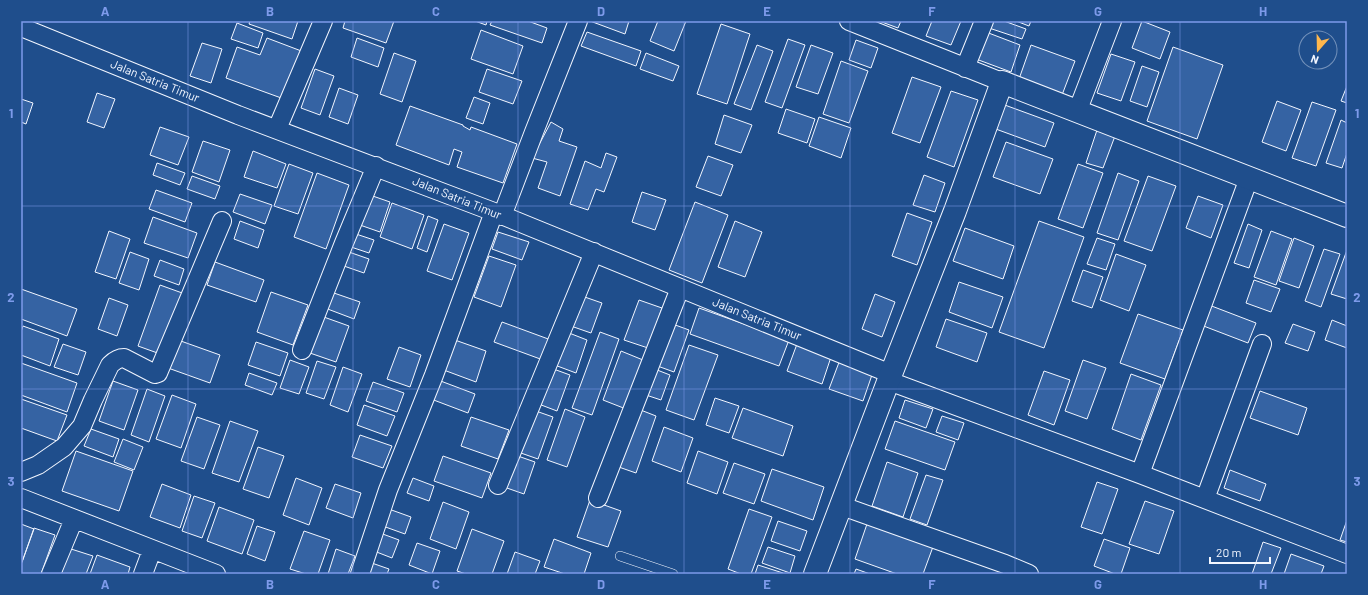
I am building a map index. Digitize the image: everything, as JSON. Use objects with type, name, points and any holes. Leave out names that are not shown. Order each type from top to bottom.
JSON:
[{"type":"street","points":[[276,129],[323,21]]},
{"type":"street","points":[[360,574],[388,490],[498,214],[534,132],[578,21]]},
{"type":"street","points":[[849,21],[1077,112],[1347,216]]},
{"type":"street","points":[[965,68],[984,21]]},
{"type":"street","points":[[1077,112],[1112,21]]},
{"type":"street","name":"Jalan Satria Timur","points":[[21,27],[276,129],[376,166],[594,252],[890,378],[1347,554]]},
{"type":"street","points":[[816,574],[955,211],[1002,82]]},
{"type":"street","points":[[302,350],[376,166]]},
{"type":"street","points":[[1140,474],[1249,178]]},
{"type":"street","points":[[21,472],[38,465],[64,447],[78,431],[82,426],[110,365],[114,361],[119,358],[124,358],[155,374],[158,373],[222,221]]},
{"type":"street","points":[[498,485],[594,252]]},
{"type":"street","points":[[598,498],[680,288]]},
{"type":"street","points":[[1206,499],[1262,344]]},
{"type":"street","points":[[21,498],[216,574]]},
{"type":"street","points":[[842,506],[1002,569],[1030,574]]},
{"type":"street","points":[[51,574],[74,519]]},
{"type":"street","points":[[144,574],[152,550]]},
{"type":"lane","points":[[620,556],[673,574]]},
{"type":"building","points":[[250,21],[298,21],[292,39],[249,24]]},
{"type":"building","points":[[345,21],[394,21],[386,43],[343,28]]},
{"type":"building","points":[[475,21],[487,21],[486,25]]},
{"type":"building","points":[[492,21],[528,21],[547,28],[542,43],[490,25]]},
{"type":"building","points":[[590,21],[629,21],[625,34]]},
{"type":"building","points":[[658,21],[686,21],[674,51],[650,41]]},
{"type":"building","points":[[879,21],[901,21],[898,28]]},
{"type":"building","points":[[932,21],[961,21],[951,45],[926,36]]},
{"type":"building","points":[[988,21],[1004,21],[1026,29],[1022,39],[986,27]]},
{"type":"building","points":[[1016,21],[1031,21],[1029,26]]},
{"type":"building","points":[[1142,21],[1170,32],[1160,59],[1132,48]]},
{"type":"building","points":[[237,23],[263,33],[258,48],[231,39]]},
{"type":"building","points":[[721,24],[750,34],[727,104],[697,94]]},
{"type":"building","points":[[481,30],[523,46],[513,74],[471,59]]},
{"type":"building","points":[[587,32],[641,51],[636,66],[581,46]]},
{"type":"building","points":[[986,32],[1020,45],[1011,72],[976,59]]},
{"type":"building","points":[[267,38],[304,52],[284,99],[226,78],[237,47],[260,55]]},
{"type":"building","points":[[357,38],[384,48],[378,67],[351,57]]},
{"type":"building","points":[[788,39],[805,45],[782,108],[765,102]]},
{"type":"building","points":[[856,40],[878,48],[871,68],[849,60]]},
{"type":"building","points":[[202,43],[222,49],[211,83],[190,76]]},
{"type":"building","points":[[757,45],[773,51],[751,110],[734,104]]},
{"type":"building","points":[[811,45],[833,53],[818,94],[796,87]]},
{"type":"building","points":[[1031,45],[1075,61],[1062,95],[1019,79]]},
{"type":"building","points":[[1173,47],[1223,65],[1197,139],[1147,121]]},
{"type":"building","points":[[394,53],[416,61],[402,102],[380,94]]},
{"type":"building","points":[[646,53],[679,66],[673,81],[640,69]]},
{"type":"building","points":[[1111,54],[1135,62],[1121,101],[1097,93]]},
{"type":"building","points":[[841,61],[868,71],[849,123],[823,114]]},
{"type":"building","points":[[1142,66],[1159,72],[1147,107],[1130,101]]},
{"type":"building","points":[[315,69],[334,76],[320,115],[301,108]]},
{"type":"building","points":[[487,69],[522,81],[513,104],[479,92]]},
{"type":"building","points":[[912,77],[941,87],[920,143],[892,133]]},
{"type":"building","points":[[1347,86],[1347,103],[1341,101]]},
{"type":"building","points":[[339,88],[358,95],[348,124],[329,117]]},
{"type":"building","points":[[951,91],[978,100],[954,167],[927,157]]},
{"type":"building","points":[[97,93],[115,99],[104,128],[87,122]]},
{"type":"building","points":[[474,97],[490,103],[483,124],[466,118]]},
{"type":"building","points":[[21,99],[33,103],[26,124],[21,122]]},
{"type":"building","points":[[1277,101],[1301,110],[1286,151],[1262,142]]},
{"type":"building","points":[[1312,102],[1336,110],[1316,166],[1292,158]]},
{"type":"building","points":[[1002,104],[1054,123],[1045,147],[993,128]]},
{"type":"building","points":[[410,106],[463,125],[470,130],[471,127],[517,144],[503,183],[457,167],[462,152],[454,149],[449,165],[396,145]]},
{"type":"building","points":[[786,109],[815,119],[807,143],[778,133]]},
{"type":"building","points":[[724,115],[752,125],[741,153],[715,144]]},
{"type":"building","points":[[819,117],[851,128],[841,158],[809,146]]},
{"type":"building","points":[[1341,120],[1347,123],[1347,153],[1342,168],[1326,163]]},
{"type":"building","points":[[551,122],[563,129],[559,141],[577,147],[560,196],[538,188],[547,162],[532,158]]},
{"type":"building","points":[[160,127],[189,137],[178,165],[150,155]]},
{"type":"building","points":[[1097,130],[1115,136],[1103,168],[1086,163]]},
{"type":"building","points":[[203,141],[230,150],[219,182],[192,172]]},
{"type":"building","points":[[1006,142],[1053,159],[1040,194],[993,177]]},
{"type":"building","points":[[253,151],[286,164],[277,188],[244,177]]},
{"type":"building","points":[[606,153],[617,157],[604,192],[596,189],[588,210],[570,204],[585,161],[601,168]]},
{"type":"building","points":[[708,156],[733,165],[721,196],[696,187]]},
{"type":"building","points":[[157,163],[185,173],[180,185],[153,175]]},
{"type":"building","points":[[289,164],[313,173],[298,214],[274,206]]},
{"type":"building","points":[[1078,164],[1103,173],[1083,228],[1058,219]]},
{"type":"building","points":[[317,173],[349,185],[326,249],[294,237]]},
{"type":"building","points":[[1118,173],[1139,181],[1118,240],[1097,233]]},
{"type":"building","points":[[924,175],[945,183],[935,212],[913,205]]},
{"type":"building","points":[[192,176],[220,186],[215,199],[187,189]]},
{"type":"building","points":[[1148,176],[1176,186],[1152,251],[1124,241]]},
{"type":"building","points":[[156,190],[192,203],[185,222],[149,209]]},
{"type":"building","points":[[642,192],[666,200],[655,230],[632,222]]},
{"type":"building","points":[[240,194],[272,205],[265,224],[233,212]]},
{"type":"building","points":[[367,194],[390,202],[380,232],[357,224]]},
{"type":"building","points":[[1198,196],[1223,205],[1211,238],[1186,228]]},
{"type":"building","points":[[695,202],[728,215],[702,283],[669,270]]},
{"type":"building","points":[[392,203],[424,215],[412,249],[380,237]]},
{"type":"building","points":[[907,213],[932,222],[917,265],[892,256]]},
{"type":"building","points":[[428,216],[438,220],[427,252],[417,248]]},
{"type":"building","points":[[153,217],[197,233],[188,258],[144,243]]},
{"type":"building","points":[[240,221],[264,230],[258,248],[234,239]]},
{"type":"building","points":[[735,221],[762,232],[745,277],[718,267]]},
{"type":"building","points":[[1039,221],[1084,237],[1044,348],[999,332]]},
{"type":"building","points":[[444,224],[469,233],[452,280],[427,271]]},
{"type":"building","points":[[1248,224],[1262,230],[1249,268],[1234,263]]},
{"type":"building","points":[[965,228],[1014,246],[1003,279],[953,261]]},
{"type":"building","points":[[109,231],[130,239],[116,279],[95,272]]},
{"type":"building","points":[[1271,231],[1292,239],[1276,285],[1254,277]]},
{"type":"building","points":[[350,232],[374,240],[369,253],[345,245]]},
{"type":"building","points":[[498,232],[529,242],[522,260],[492,249]]},
{"type":"building","points":[[1097,238],[1115,244],[1106,270],[1087,264]]},
{"type":"building","points":[[1294,238],[1314,246],[1299,288],[1279,281]]},
{"type":"building","points":[[1324,249],[1340,254],[1321,307],[1305,301]]},
{"type":"building","points":[[1347,250],[1347,299],[1331,294]]},
{"type":"building","points":[[346,251],[369,259],[364,273],[341,265]]},
{"type":"building","points":[[130,252],[149,259],[139,290],[119,283]]},
{"type":"building","points":[[1116,254],[1146,265],[1129,311],[1100,300]]},
{"type":"building","points":[[489,256],[516,265],[501,307],[474,297]]},
{"type":"building","points":[[160,260],[184,269],[179,285],[154,276]]},
{"type":"building","points":[[215,262],[264,280],[256,302],[207,285]]},
{"type":"building","points":[[1083,270],[1103,277],[1092,308],[1072,301]]},
{"type":"building","points":[[1254,280],[1280,289],[1271,312],[1246,303]]},
{"type":"building","points":[[959,282],[1003,297],[992,328],[949,312]]},
{"type":"building","points":[[160,285],[185,294],[163,355],[138,346]]},
{"type":"building","points":[[21,289],[77,309],[67,336],[21,319]]},
{"type":"building","points":[[271,292],[308,305],[293,345],[257,332]]},
{"type":"building","points":[[331,292],[360,302],[354,319],[325,308]]},
{"type":"building","points":[[875,294],[895,302],[882,337],[862,329]]},
{"type":"building","points":[[579,295],[602,303],[591,333],[568,325]]},
{"type":"building","points":[[109,298],[128,305],[117,336],[98,329]]},
{"type":"building","points":[[639,300],[662,308],[648,348],[624,340]]},
{"type":"building","points":[[1209,305],[1256,323],[1248,343],[1201,325]]},
{"type":"building","points":[[699,308],[789,340],[779,366],[690,334]]},
{"type":"building","points":[[1138,314],[1183,330],[1165,379],[1120,363]]},
{"type":"building","points":[[321,316],[349,326],[336,362],[307,352]]},
{"type":"building","points":[[946,319],[987,333],[977,362],[936,347]]},
{"type":"building","points":[[1332,320],[1347,326],[1347,348],[1325,340]]},
{"type":"building","points":[[502,322],[551,340],[543,360],[494,342]]},
{"type":"building","points":[[667,322],[689,330],[674,372],[652,364]]},
{"type":"building","points":[[1293,324],[1315,332],[1308,351],[1285,343]]},
{"type":"building","points":[[23,326],[59,339],[50,366],[21,355],[21,332]]},
{"type":"building","points":[[564,331],[587,340],[576,373],[552,364]]},
{"type":"building","points":[[600,332],[619,339],[592,415],[572,408]]},
{"type":"building","points":[[452,339],[486,351],[476,382],[441,369]]},
{"type":"building","points":[[178,340],[220,355],[210,383],[168,368]]},
{"type":"building","points":[[256,342],[288,353],[280,376],[248,365]]},
{"type":"building","points":[[63,344],[86,352],[78,375],[54,367]]},
{"type":"building","points":[[797,344],[831,357],[822,384],[787,371]]},
{"type":"building","points":[[689,345],[718,355],[694,420],[666,410]]},
{"type":"building","points":[[399,347],[421,355],[410,387],[387,379]]},
{"type":"building","points":[[621,351],[643,360],[626,409],[603,400]]},
{"type":"building","points":[[841,357],[874,369],[863,401],[829,389]]},
{"type":"building","points":[[290,360],[309,367],[299,394],[280,388]]},
{"type":"building","points":[[1083,360],[1106,368],[1087,419],[1065,411]]},
{"type":"building","points":[[317,361],[336,367],[324,399],[306,393]]},
{"type":"building","points":[[21,363],[77,383],[67,412],[21,395]]},
{"type":"building","points":[[343,367],[362,374],[348,412],[330,405]]},
{"type":"building","points":[[548,367],[570,375],[557,411],[536,403]]},
{"type":"building","points":[[652,368],[670,375],[661,400],[643,394]]},
{"type":"building","points":[[1044,371],[1070,380],[1054,425],[1028,415]]},
{"type":"building","points":[[249,373],[277,383],[272,395],[245,385]]},
{"type":"building","points":[[1131,374],[1161,385],[1141,440],[1112,429]]},
{"type":"building","points":[[438,380],[475,394],[468,413],[431,399]]},
{"type":"building","points":[[113,381],[138,390],[124,430],[99,421]]},
{"type":"building","points":[[373,382],[404,393],[397,412],[366,401]]},
{"type":"building","points":[[147,389],[165,396],[149,442],[131,435]]},
{"type":"building","points":[[1260,391],[1307,408],[1298,435],[1250,418]]},
{"type":"building","points":[[172,395],[196,404],[181,448],[156,439]]},
{"type":"building","points":[[715,398],[739,406],[729,433],[706,425]]},
{"type":"building","points":[[21,399],[67,415],[57,441],[21,428]]},
{"type":"building","points":[[905,400],[933,409],[926,428],[899,418]]},
{"type":"building","points":[[364,405],[395,416],[387,436],[357,425]]},
{"type":"building","points":[[633,407],[656,416],[636,473],[613,465]]},
{"type":"building","points":[[743,408],[793,426],[783,456],[732,438]]},
{"type":"building","points":[[565,409],[585,417],[567,467],[547,460]]},
{"type":"building","points":[[533,410],[553,417],[538,459],[518,452]]},
{"type":"building","points":[[942,416],[964,423],[958,440],[936,432]]},
{"type":"building","points":[[197,417],[220,425],[204,469],[181,461]]},
{"type":"building","points":[[471,417],[509,430],[498,459],[461,446]]},
{"type":"building","points":[[230,421],[258,431],[239,482],[212,473]]},
{"type":"building","points":[[895,421],[955,442],[945,470],[885,449]]},
{"type":"building","points":[[664,427],[693,438],[681,472],[652,461]]},
{"type":"building","points":[[91,429],[119,439],[113,457],[84,446]]},
{"type":"building","points":[[360,435],[392,446],[383,468],[352,457]]},
{"type":"building","points":[[123,439],[143,447],[134,470],[114,462]]},
{"type":"building","points":[[258,447],[284,456],[269,498],[243,489]]},
{"type":"building","points":[[76,451],[133,471],[119,511],[62,491]]},
{"type":"building","points":[[698,451],[728,462],[717,494],[687,483]]},
{"type":"building","points":[[515,455],[535,462],[524,494],[504,487]]},
{"type":"building","points":[[443,456],[491,473],[482,498],[434,481]]},
{"type":"building","points":[[887,462],[918,473],[903,517],[872,506]]},
{"type":"building","points":[[734,463],[765,474],[754,504],[723,493]]},
{"type":"building","points":[[772,469],[824,487],[813,520],[761,501]]},
{"type":"building","points":[[1230,470],[1266,484],[1260,501],[1224,488]]},
{"type":"building","points":[[926,475],[943,480],[927,525],[910,519]]},
{"type":"building","points":[[296,478],[322,488],[309,525],[283,515]]},
{"type":"building","points":[[413,478],[434,486],[429,501],[407,493]]},
{"type":"building","points":[[1097,482],[1118,489],[1102,534],[1081,527]]},
{"type":"building","points":[[162,484],[191,495],[180,528],[150,517]]},
{"type":"building","points":[[335,484],[361,493],[353,518],[326,508]]},
{"type":"building","points":[[194,496],[215,503],[202,538],[182,531]]},
{"type":"building","points":[[590,500],[621,511],[608,547],[577,537]]},
{"type":"building","points":[[1145,501],[1174,511],[1159,554],[1129,544]]},
{"type":"building","points":[[443,502],[469,512],[456,549],[430,539]]},
{"type":"building","points":[[219,507],[254,520],[242,554],[207,541]]},
{"type":"building","points":[[386,508],[411,517],[405,534],[380,525]]},
{"type":"building","points":[[749,509],[772,517],[751,574],[741,574],[728,569]]},
{"type":"building","points":[[1347,520],[1347,542],[1340,540]]},
{"type":"building","points":[[778,521],[807,531],[800,551],[771,541]]},
{"type":"building","points":[[868,521],[934,544],[923,574],[897,574],[855,559]]},
{"type":"building","points":[[21,524],[34,529],[22,562],[21,562]]},
{"type":"building","points":[[257,526],[275,532],[265,561],[247,554]]},
{"type":"building","points":[[34,528],[55,535],[41,574],[21,574],[21,565]]},
{"type":"building","points":[[472,529],[504,541],[492,574],[466,574],[457,571]]},
{"type":"building","points":[[304,531],[330,540],[318,574],[306,574],[290,569]]},
{"type":"building","points":[[380,533],[399,540],[392,558],[374,551]]},
{"type":"building","points":[[554,539],[591,553],[584,574],[565,574],[544,567]]},
{"type":"building","points":[[1104,539],[1130,548],[1121,574],[1115,574],[1094,566]]},
{"type":"building","points":[[1263,542],[1281,548],[1271,574],[1252,574]]},
{"type":"building","points":[[417,543],[440,551],[432,574],[409,565]]},
{"type":"building","points":[[768,547],[795,556],[790,573],[762,563]]},
{"type":"building","points":[[68,548],[93,556],[86,574],[59,574]]},
{"type":"building","points":[[336,549],[355,556],[348,574],[328,574]]},
{"type":"building","points":[[515,552],[540,561],[535,574],[507,574]]},
{"type":"building","points":[[1291,554],[1324,566],[1321,574],[1284,574]]},
{"type":"building","points":[[97,555],[130,567],[128,574],[90,574]]},
{"type":"building","points":[[366,561],[389,569],[387,574],[362,574]]},
{"type":"building","points":[[758,565],[783,573],[783,574],[755,574]]},
{"type":"building","points":[[856,569],[870,574],[854,574]]}]
